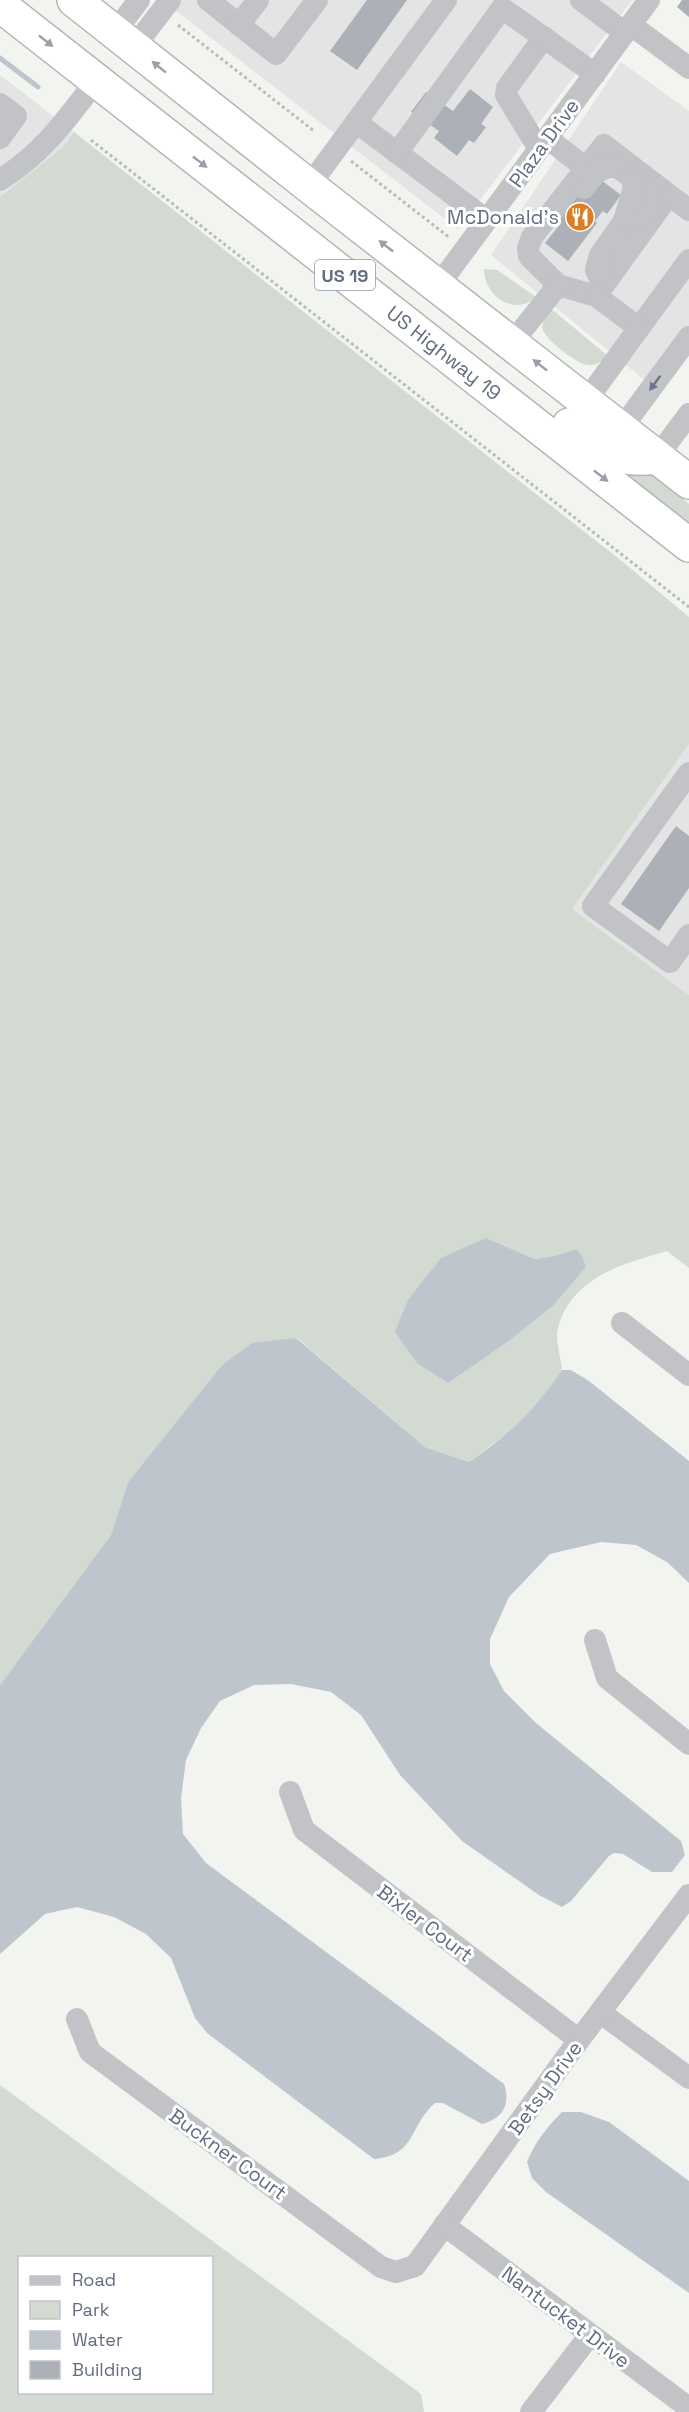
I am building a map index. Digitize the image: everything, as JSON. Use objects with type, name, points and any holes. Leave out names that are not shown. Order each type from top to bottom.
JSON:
[{"type":"highway","name":"US 19","points":[[74,0],[689,482]]},
{"type":"highway","name":"US Highway 19","points":[[0,5],[689,545]]},
{"type":"highway","points":[[345,275],[421,307],[586,438],[606,450],[620,457],[635,460],[657,457]]},
{"type":"street","points":[[124,40],[139,0]]},
{"type":"street","points":[[124,40],[170,0]]},
{"type":"street","points":[[208,0],[276,54],[318,0]]},
{"type":"street","points":[[239,25],[258,0]]},
{"type":"street","points":[[309,186],[446,0]]},
{"type":"street","points":[[581,0],[689,68]]},
{"type":"street","name":"Plaza Drive","points":[[438,286],[649,0]]},
{"type":"street","points":[[397,153],[502,8],[595,74]]},
{"type":"street","points":[[544,38],[507,88],[506,95],[543,144],[586,168]]},
{"type":"street","points":[[0,180],[24,165],[47,144],[96,81]]},
{"type":"street","points":[[0,104],[16,116],[0,138]]},
{"type":"street","points":[[356,122],[487,220]]},
{"type":"street","points":[[639,328],[599,291],[558,285],[529,256],[528,248],[532,237],[604,145],[689,210]]},
{"type":"street","points":[[529,256],[597,172],[606,167],[617,167],[648,190],[650,202],[644,215],[624,221],[598,259],[596,270],[599,291]]},
{"type":"street","points":[[599,291],[669,195]]},
{"type":"street","points":[[586,401],[689,260]]},
{"type":"street","points":[[512,344],[558,285]]},
{"type":"street","points":[[621,429],[689,337]]},
{"type":"street","points":[[657,457],[689,414]]},
{"type":"street","points":[[689,773],[593,906],[670,962],[689,935]]},
{"type":"street","points":[[622,1323],[689,1375]]},
{"type":"street","points":[[595,1640],[607,1678],[689,1744]]},
{"type":"street","name":"Bixler Court","points":[[290,1792],[304,1830],[579,2040]]},
{"type":"street","name":"Betsy Drive","points":[[396,2272],[415,2266],[579,2040],[689,1895]]},
{"type":"street","points":[[601,2013],[689,2078]]},
{"type":"street","name":"Buckner Court","points":[[76,2019],[90,2052],[381,2267],[396,2272]]},
{"type":"street","name":"Nantucket Drive","points":[[444,2225],[689,2408]]},
{"type":"street","points":[[536,2410],[590,2335]]},
{"type":"path","points":[[178,25],[314,131]]},
{"type":"path","points":[[90,140],[689,607]]},
{"type":"path","points":[[345,156],[452,240]]},
{"type":"shaded area","points":[[162,0],[632,0],[458,229]]},
{"type":"shaded area","points":[[621,62],[689,111],[689,326],[648,383],[491,255]]},
{"type":"shaded area","points":[[0,75],[74,132],[64,146],[0,197]]},
{"type":"shaded area","points":[[689,744],[689,995],[572,909]]},
{"type":"green space","points":[[74,132],[623,562],[689,617],[689,744],[572,909],[689,995],[689,1268],[667,1251],[616,1268],[587,1285],[575,1296],[558,1328],[562,1370],[541,1400],[514,1428],[469,1462],[425,1447],[297,1338],[221,1366],[128,1482],[111,1535],[0,1685],[0,197],[64,146]],"holes":[[[486,1238],[535,1259],[576,1249],[586,1267],[554,1305],[510,1340],[448,1382]]]},
{"type":"green space","points":[[484,269],[497,270],[536,297],[519,305],[502,301],[489,288]]},
{"type":"green space","points":[[549,307],[608,356],[596,364],[587,365],[562,350],[543,330],[543,321]]},
{"type":"green space","points":[[612,464],[645,469],[689,504],[689,527]]},
{"type":"green space","points":[[0,2085],[421,2394],[424,2412],[0,2412]]},
{"type":"water","points":[[486,1238],[535,1259],[576,1249],[582,1256],[586,1267],[554,1305],[510,1340],[448,1383],[417,1363],[395,1332],[408,1300],[441,1258]]},
{"type":"water","points":[[296,1338],[425,1447],[469,1462],[497,1442],[520,1421],[562,1370],[571,1370],[589,1381],[689,1461],[689,1583],[667,1562],[636,1545],[601,1542],[550,1554],[509,1597],[490,1639],[490,1664],[504,1691],[536,1723],[681,1841],[685,1855],[672,1872],[652,1872],[623,1854],[614,1853],[571,1901],[562,1907],[539,1895],[462,1841],[400,1775],[361,1715],[331,1692],[291,1684],[254,1685],[220,1701],[201,1728],[186,1760],[181,1798],[183,1834],[206,1863],[504,2084],[506,2104],[504,2110],[489,2122],[482,2124],[443,2103],[435,2103],[426,2112],[405,2146],[398,2152],[374,2159],[207,2033],[195,2018],[171,1958],[146,1934],[114,1917],[77,1907],[45,1914],[0,1954],[0,1685],[111,1535],[128,1482],[221,1366],[252,1343]]},
{"type":"water","points":[[562,2112],[581,2112],[609,2122],[689,2181],[689,2293],[546,2192],[532,2178],[527,2162],[530,2155],[542,2135]]},
{"type":"building","points":[[367,0],[407,0],[357,70],[330,51]]},
{"type":"building","points":[[682,0],[689,0],[689,17],[677,7]]},
{"type":"building","points":[[470,89],[493,107],[481,124],[486,127],[474,143],[469,140],[457,156],[434,138],[439,131],[411,112],[426,92],[453,111]]},
{"type":"building","name":"McDonald's","points":[[597,177],[621,195],[607,214],[603,211],[595,221],[597,223],[568,261],[545,243],[584,187]]},
{"type":"building","points":[[676,826],[689,836],[689,888],[659,931],[621,904]]},
{"type":"waterway","points":[[0,58],[38,87]]},
{"type":"place","name":"McDonald's","points":[[580,217]]}]
